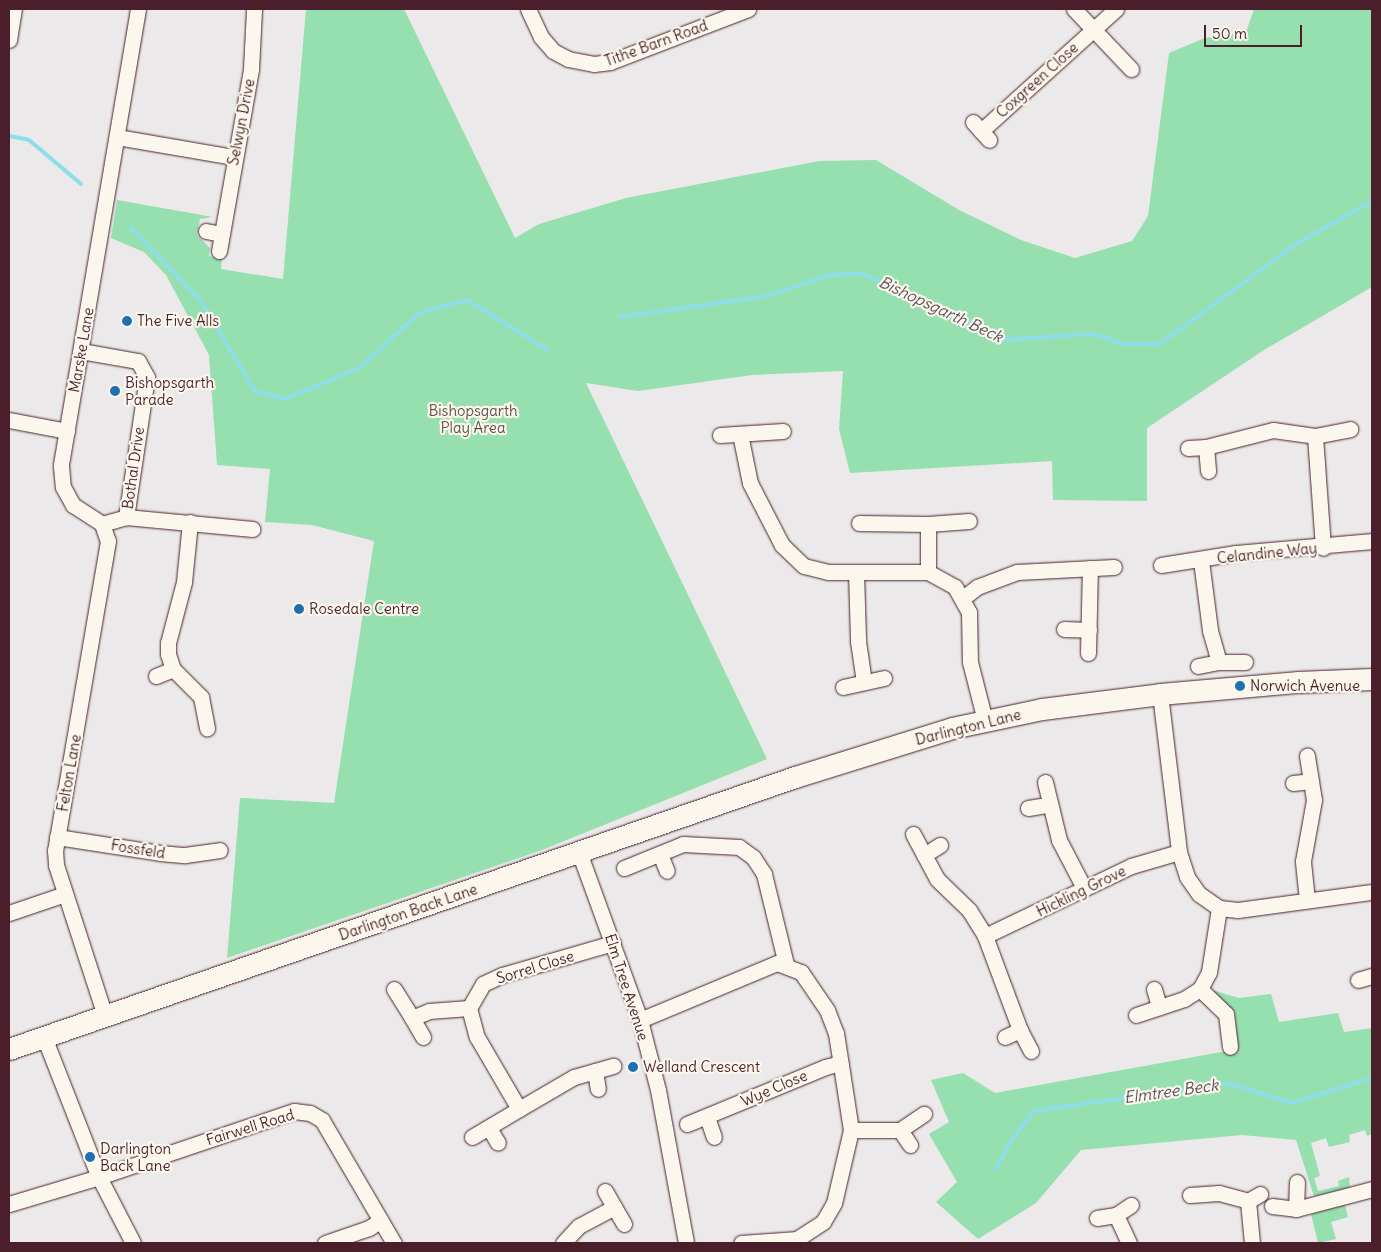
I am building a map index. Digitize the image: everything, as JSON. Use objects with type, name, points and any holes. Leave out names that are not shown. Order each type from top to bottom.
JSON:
[{"type":"street","points":[[9,40],[14,9]]},
{"type":"street","name":"Marske Lane","points":[[102,524],[73,505],[62,487],[61,466],[138,9]]},
{"type":"street","name":"Selwyn Drive","points":[[219,251],[234,157],[251,69],[254,9]]},
{"type":"street","name":"Tithe Barn Road","points":[[528,9],[541,36],[554,51],[568,59],[594,64],[610,62],[748,9]]},
{"type":"street","points":[[1074,9],[1131,70]]},
{"type":"street","name":"Coxgreen Close","points":[[981,131],[1116,9]]},
{"type":"street","points":[[117,137],[234,157]]},
{"type":"street","points":[[206,231],[222,234]]},
{"type":"street","name":"Bothal Drive","points":[[81,351],[138,361],[147,377],[126,517]]},
{"type":"street","points":[[9,420],[67,431]]},
{"type":"street","points":[[1188,448],[1206,447],[1273,430],[1315,436],[1350,429]]},
{"type":"street","points":[[720,435],[783,431]]},
{"type":"street","points":[[740,434],[750,483],[782,545],[793,558],[810,568],[856,572],[928,572],[955,587],[963,598],[971,626],[970,662],[985,721]]},
{"type":"street","points":[[1315,436],[1322,548]]},
{"type":"street","points":[[1206,447],[1208,471]]},
{"type":"street","points":[[102,524],[126,517],[252,529]]},
{"type":"street","points":[[859,523],[928,524],[969,521]]},
{"type":"street","points":[[190,522],[184,582],[168,643],[173,669],[201,697],[207,728]]},
{"type":"street","name":"Felton Lane","points":[[102,524],[108,541],[57,837],[56,865],[105,1016]]},
{"type":"street","points":[[928,524],[928,572]]},
{"type":"street","name":"Celandine Way","points":[[1161,565],[1201,561],[1236,554],[1322,548],[1372,541]]},
{"type":"street","points":[[1201,561],[1210,630],[1219,662]]},
{"type":"street","points":[[963,598],[990,581],[1017,572],[1114,567]]},
{"type":"street","points":[[1088,653],[1090,568]]},
{"type":"street","points":[[856,572],[858,641],[864,682]]},
{"type":"street","points":[[1064,629],[1088,630]]},
{"type":"street","points":[[1198,666],[1219,662],[1245,662]]},
{"type":"street","points":[[156,676],[173,669]]},
{"type":"street","points":[[843,687],[884,678]]},
{"type":"street","name":"Darlington Lane","points":[[579,852],[879,750],[985,721],[1042,710],[1160,694],[1298,682],[1372,680]]},
{"type":"street","points":[[1160,694],[1179,852],[1187,877],[1195,888],[1219,908],[1238,910],[1372,892]]},
{"type":"street","points":[[1307,900],[1303,861],[1313,815],[1308,756]]},
{"type":"street","points":[[1045,782],[1048,805],[1059,840],[1084,888]]},
{"type":"street","points":[[1293,784],[1311,782]]},
{"type":"street","points":[[1028,808],[1048,805]]},
{"type":"street","points":[[913,834],[937,879],[969,910],[985,936],[1020,1030],[1031,1051]]},
{"type":"street","name":"Fossfeld","points":[[57,837],[160,853],[185,855],[220,850]]},
{"type":"street","points":[[624,868],[683,844],[713,844],[740,847],[753,857],[767,882],[786,964]]},
{"type":"street","points":[[924,855],[940,845]]},
{"type":"street","name":"Elm Tree Avenue","points":[[579,852],[640,1020],[658,1090],[686,1243]]},
{"type":"street","name":"Darlington Back Lane","points":[[9,1049],[579,852]]},
{"type":"street","name":"Hickling Grove","points":[[985,936],[1027,918],[1131,866],[1179,852]]},
{"type":"street","points":[[660,854],[667,871]]},
{"type":"street","points":[[9,913],[65,894]]},
{"type":"street","points":[[1136,1014],[1184,999],[1200,989],[1210,972],[1219,908]]},
{"type":"street","name":"Sorrel Close","points":[[470,1008],[483,984],[502,975],[613,943]]},
{"type":"street","points":[[640,1020],[767,964],[786,964],[801,972],[827,1010],[836,1033],[851,1130],[834,1204],[823,1222],[797,1239],[741,1243]]},
{"type":"street","points":[[394,989],[423,1036]]},
{"type":"street","points":[[1154,989],[1159,1007]]},
{"type":"street","points":[[1200,989],[1226,1014],[1230,1048]]},
{"type":"street","points":[[412,1018],[428,1011],[470,1008],[476,1037],[519,1109]]},
{"type":"street","points":[[1005,1037],[1020,1030]]},
{"type":"street","points":[[44,1037],[99,1177],[133,1243]]},
{"type":"street","name":"Wye Close","points":[[687,1124],[824,1067],[841,1063]]},
{"type":"street","points":[[472,1137],[574,1077],[613,1066]]},
{"type":"street","points":[[595,1072],[598,1089]]},
{"type":"street","name":"Fairwell Road","points":[[9,1204],[99,1177],[294,1110],[310,1113],[322,1120],[394,1243]]},
{"type":"street","points":[[851,1130],[900,1130],[924,1114]]},
{"type":"street","points":[[707,1117],[714,1137]]},
{"type":"street","points":[[490,1128],[498,1143]]},
{"type":"street","points":[[900,1130],[910,1145]]},
{"type":"street","points":[[1296,1182],[1296,1209]]},
{"type":"street","points":[[1272,1206],[1296,1209],[1372,1189]]},
{"type":"street","points":[[605,1191],[624,1224]]},
{"type":"street","points":[[1190,1195],[1219,1193],[1254,1197],[1252,1243]]},
{"type":"street","points":[[1097,1218],[1116,1215],[1131,1205]]},
{"type":"street","points":[[563,1243],[579,1226],[614,1207]]},
{"type":"street","points":[[1116,1215],[1129,1243]]},
{"type":"street","points":[[325,1243],[369,1228],[381,1220]]},
{"type":"green space","name":"Bishopsgarth Play Area","points":[[306,9],[404,9],[515,238],[539,224],[626,198],[819,161],[876,160],[959,210],[1021,240],[1075,258],[1132,241],[1148,216],[1169,53],[1205,38],[1246,32],[1254,9],[1372,9],[1372,287],[1264,350],[1147,428],[1147,501],[1053,500],[1052,461],[850,473],[839,429],[843,371],[752,375],[638,391],[586,383],[767,759],[542,850],[227,958],[240,798],[334,803],[374,541],[312,525],[265,522],[270,469],[217,465],[209,355],[166,275],[144,252],[111,238],[117,200],[213,217],[200,219],[197,235],[210,248],[209,256],[222,259],[221,269],[283,279]]},
{"type":"green space","points":[[1212,990],[1239,998],[1271,994],[1279,1022],[1338,1013],[1344,1032],[1372,1028],[1372,1134],[1367,1136],[1365,1130],[1349,1135],[1350,1142],[1329,1147],[1326,1138],[1311,1143],[1320,1176],[1314,1178],[1318,1191],[1339,1186],[1338,1181],[1349,1177],[1350,1188],[1314,1196],[1296,1140],[1242,1135],[1081,1150],[1036,1203],[978,1239],[936,1202],[957,1182],[929,1134],[949,1122],[931,1080],[963,1073],[995,1093],[1238,1049],[1235,1013]]},
{"type":"green space","points":[[1345,1205],[1348,1217],[1331,1222],[1336,1239],[1318,1243],[1311,1214]]},
{"type":"waterway","name":"Bishopsgarth Beck","points":[[9,136],[29,140],[81,184]]},
{"type":"waterway","name":"Bishopsgarth Beck","points":[[620,317],[767,296],[829,275],[863,274],[1003,340],[1091,334],[1127,344],[1160,344],[1296,244],[1372,201]]},
{"type":"waterway","name":"Bishopsgarth Beck","points":[[131,228],[201,301],[255,391],[285,399],[361,367],[419,313],[467,300],[548,350]]},
{"type":"waterway","name":"Elmtree Beck","points":[[996,1169],[1011,1141],[1034,1111],[1228,1083],[1292,1103],[1372,1078]]},
{"type":"place","name":"The Five Alls","points":[[127,321]]},
{"type":"place","name":"Bishopsgarth Parade","points":[[115,391]]},
{"type":"place","name":"Rosedale Centre","points":[[299,609]]},
{"type":"place","name":"Norwich Avenue","points":[[1240,686]]},
{"type":"place","name":"Welland Crescent","points":[[633,1067]]},
{"type":"place","name":"Darlington Back Lane","points":[[90,1157]]}]
